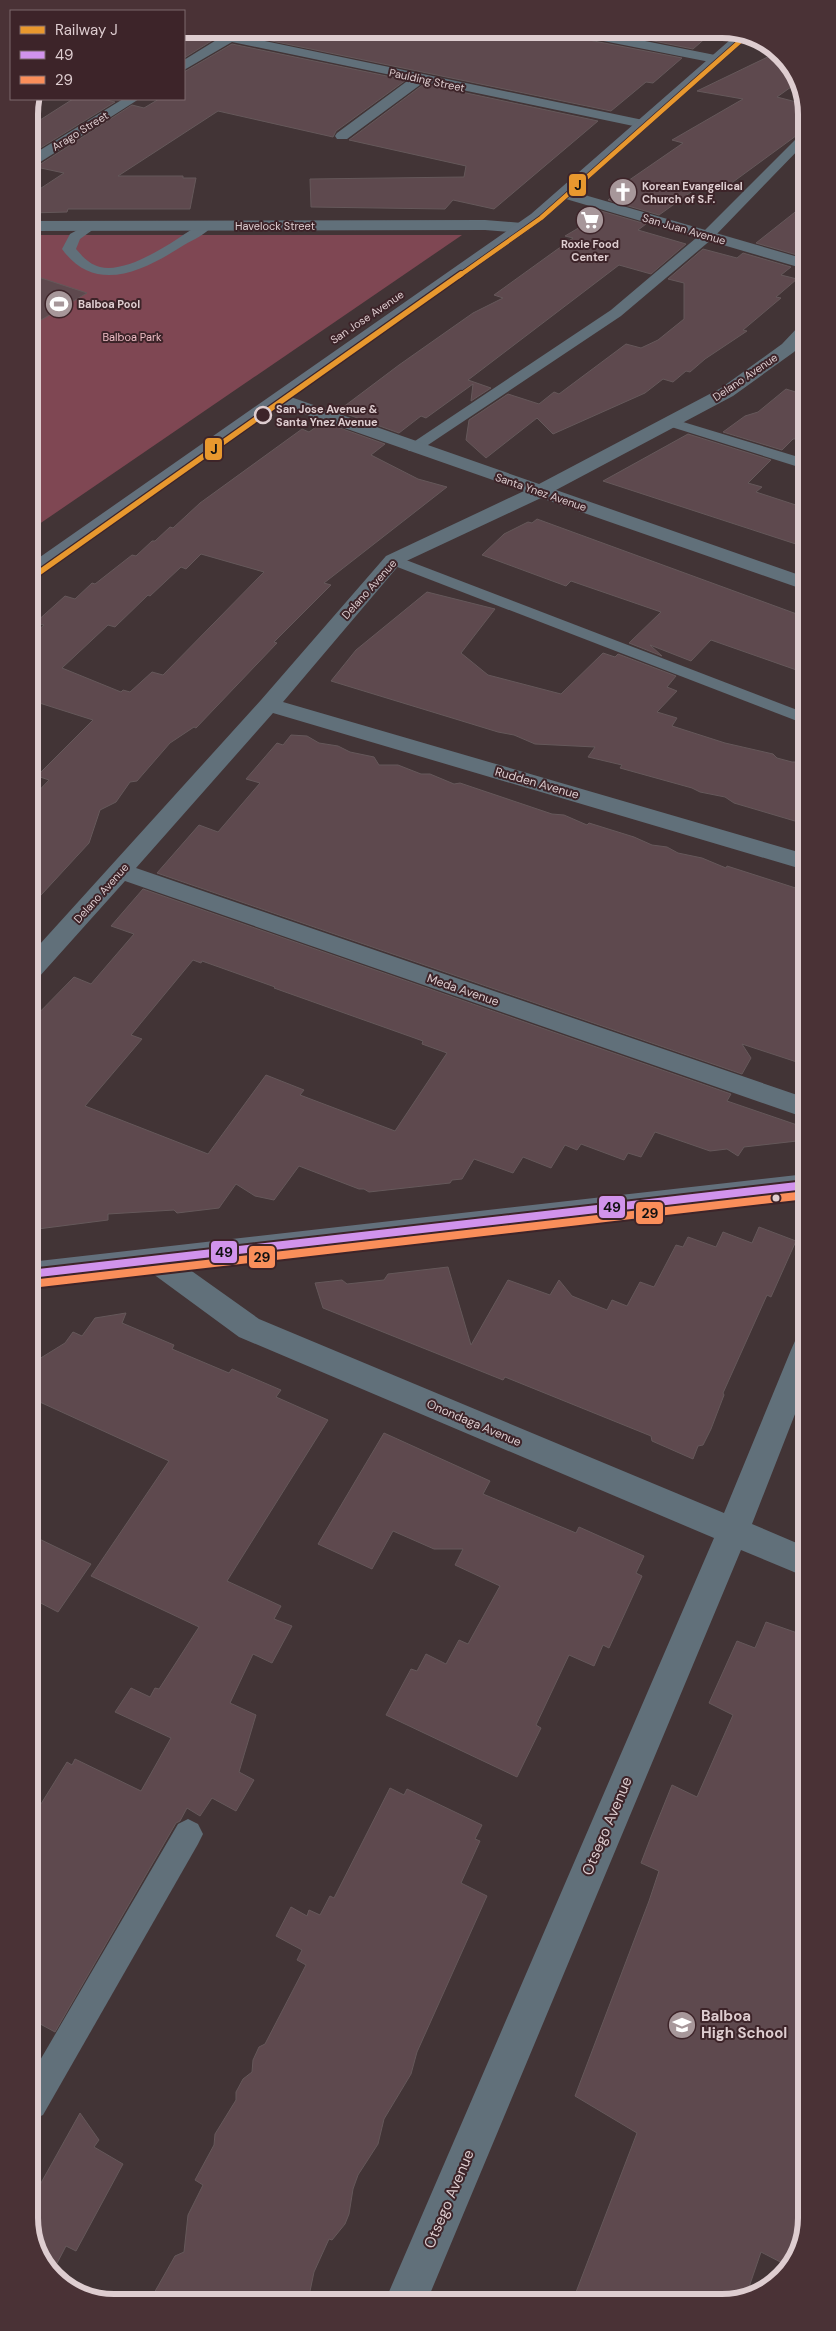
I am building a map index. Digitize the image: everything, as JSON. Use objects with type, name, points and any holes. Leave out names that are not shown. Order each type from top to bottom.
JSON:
[{"type":"main road","name":"San Jose Avenue","points":[[276,389],[483,256],[522,228],[564,194],[737,39]]},
{"type":"main road","name":"San Jose Avenue","points":[[359,322],[435,273],[483,256]]},
{"type":"main road","points":[[38,568],[111,534],[283,416],[276,389]]},
{"type":"main road","points":[[38,1273],[798,1186]]},
{"type":"street","points":[[185,65],[228,38]]},
{"type":"street","name":"Paulding Street","points":[[228,38],[642,124]]},
{"type":"street","points":[[609,38],[716,59]]},
{"type":"street","points":[[342,136],[420,79]]},
{"type":"street","name":"Arago Street","points":[[38,157],[130,100]]},
{"type":"street","name":"San Juan Avenue","points":[[564,194],[798,262]]},
{"type":"street","name":"Havelock Street","points":[[38,226],[485,225],[522,228]]},
{"type":"street","name":"Delano Avenue","points":[[38,962],[269,705],[393,560],[540,492],[727,392],[788,348],[798,337]]},
{"type":"street","name":"Santa Ynez Avenue","points":[[276,389],[414,448],[798,582]]},
{"type":"street","name":"Rudden Avenue","points":[[269,705],[798,860]]},
{"type":"street","name":"Meda Avenue","points":[[121,871],[798,1105]]},
{"type":"street","name":"Onondaga Avenue","points":[[155,1260],[250,1328],[798,1559]]},
{"type":"street","name":"Otsego Avenue","points":[[409,2293],[733,1531],[750,1484],[798,1369]]},
{"type":"lane","points":[[414,448],[616,313],[707,236],[798,144]]},
{"type":"lane","points":[[92,226],[75,237],[70,242],[69,249],[80,263],[103,271],[124,271],[141,265],[206,226]]},
{"type":"lane","points":[[670,422],[798,462]]},
{"type":"lane","points":[[393,560],[798,716]]},
{"type":"lane","points":[[38,2094],[188,1834]]},
{"type":"green space","name":"Balboa Park","points":[[38,235],[462,235],[38,525]]},
{"type":"building","points":[[185,38],[213,40],[185,57]]},
{"type":"building","points":[[257,38],[578,38],[682,58],[653,83],[646,82],[611,111]]},
{"type":"building","points":[[639,38],[706,38],[693,49]]},
{"type":"building","points":[[232,44],[406,80],[336,131],[333,137],[218,111],[118,176],[183,176],[183,178],[196,178],[190,209],[68,209],[67,212],[38,213],[38,190],[64,173],[38,167],[38,166],[132,105],[144,108],[157,100],[185,100],[185,71]]},
{"type":"building","points":[[771,55],[786,71],[793,86],[777,97],[798,102],[798,134],[722,190],[701,185],[659,215],[608,200],[614,195],[609,194],[683,143],[672,140],[743,99],[697,91]]},
{"type":"building","points":[[424,84],[598,121],[494,209],[453,200],[445,209],[311,207],[310,179],[464,177],[466,166],[349,140]]},
{"type":"building","points":[[71,100],[106,100],[115,102],[38,149],[38,121]]},
{"type":"building","points":[[594,209],[646,224],[638,230],[686,244],[651,274],[619,265],[468,380],[491,388],[471,401],[473,384],[426,418],[421,416],[399,433],[338,411],[473,313],[503,298],[494,295],[573,238],[565,236],[597,217],[586,215]]},
{"type":"building","points":[[798,210],[798,255],[756,243]]},
{"type":"building","points":[[703,249],[737,258],[743,253],[791,267],[781,275],[797,279],[776,297],[781,298],[743,330],[747,331],[705,359],[690,372],[686,371],[673,382],[663,379],[645,393],[553,434],[537,418],[486,458],[466,440],[469,420],[508,394],[539,404],[554,392],[559,394],[626,344],[641,348],[658,340],[684,319],[684,283],[668,279]]},
{"type":"building","points":[[38,277],[87,293],[38,322]]},
{"type":"building","points":[[786,389],[798,393],[798,439],[793,439],[782,450],[723,432],[745,416],[758,412]]},
{"type":"building","points":[[323,422],[385,444],[371,455],[418,479],[447,487],[324,583],[331,585],[274,642],[277,643],[196,728],[194,727],[170,743],[137,781],[130,782],[116,802],[100,810],[89,843],[38,898],[38,792],[49,780],[38,775],[93,720],[38,703],[38,630],[44,625],[38,624],[38,620],[65,596],[75,599],[92,583],[95,584],[132,555],[136,556],[170,527],[173,528],[200,503],[302,429],[309,432]],"holes":[[[201,554],[264,572],[163,675],[152,672],[130,692],[123,690],[121,692],[62,668],[108,625],[115,627],[148,595],[150,596],[181,567],[186,569]]]},
{"type":"building","points":[[688,434],[771,460],[748,483],[762,487],[756,492],[798,506],[798,545],[603,481]]},
{"type":"building","points":[[537,519],[798,614],[798,671],[711,640],[691,661],[650,645],[662,656],[629,643],[661,612],[571,581],[566,586],[482,555],[504,534],[528,522],[532,523]]},
{"type":"building","points":[[427,592],[495,609],[461,653],[488,675],[561,694],[603,653],[615,657],[618,654],[676,676],[667,687],[677,691],[657,712],[677,718],[672,726],[725,743],[773,754],[777,758],[798,762],[798,822],[734,803],[725,797],[700,792],[692,788],[620,768],[622,765],[588,757],[595,747],[535,744],[514,735],[498,732],[331,681],[356,650]]},
{"type":"building","points":[[291,735],[307,736],[319,743],[338,746],[350,752],[374,757],[379,765],[398,765],[421,774],[430,774],[454,784],[460,783],[552,814],[564,815],[587,825],[589,823],[634,837],[652,845],[667,847],[678,853],[702,858],[726,868],[727,866],[798,889],[798,1062],[742,1044],[751,1058],[742,1074],[157,873],[199,825],[218,832],[260,783],[246,779],[277,743],[283,745]]},
{"type":"building","points":[[143,889],[731,1094],[727,1101],[798,1125],[798,1141],[744,1147],[738,1156],[727,1149],[710,1151],[655,1132],[641,1157],[628,1153],[624,1160],[581,1144],[577,1150],[565,1145],[551,1168],[523,1157],[513,1173],[474,1159],[462,1179],[452,1180],[450,1183],[369,1192],[299,1166],[274,1200],[255,1196],[236,1184],[219,1208],[177,1213],[174,1210],[108,1214],[108,1220],[38,1229],[38,1014],[74,977],[91,984],[134,934],[111,926]],"holes":[[[193,960],[201,963],[202,961],[423,1041],[422,1044],[447,1053],[395,1131],[300,1095],[304,1090],[266,1075],[208,1154],[85,1106],[142,1039],[131,1035]]]},
{"type":"building","points":[[759,1227],[796,1241],[771,1297],[767,1295],[723,1393],[724,1395],[711,1429],[703,1445],[698,1446],[693,1459],[652,1441],[651,1436],[505,1377],[503,1380],[323,1308],[315,1283],[342,1280],[347,1284],[384,1280],[388,1274],[448,1267],[471,1345],[508,1280],[550,1295],[559,1280],[572,1296],[607,1310],[612,1300],[627,1306],[640,1282],[654,1287],[676,1245],[683,1247],[688,1237],[716,1247],[723,1232],[752,1243]]},
{"type":"building","points":[[126,1313],[122,1323],[174,1345],[172,1349],[229,1373],[232,1369],[281,1390],[276,1397],[328,1420],[227,1581],[281,1606],[274,1619],[292,1626],[272,1663],[253,1654],[230,1703],[256,1715],[239,1772],[254,1780],[236,1811],[212,1798],[200,1816],[187,1808],[180,1821],[176,1823],[55,2032],[38,2023],[38,1809],[67,1762],[72,1765],[75,1759],[141,1791],[171,1738],[115,1712],[131,1688],[150,1697],[155,1688],[159,1689],[199,1627],[91,1576],[169,1461],[38,1401],[38,1360],[65,1343],[73,1332],[82,1336],[95,1318]]},
{"type":"building","points":[[384,1433],[490,1481],[483,1494],[576,1533],[579,1527],[644,1556],[636,1573],[642,1576],[609,1648],[603,1645],[594,1666],[569,1655],[536,1725],[541,1728],[517,1777],[386,1715],[411,1669],[417,1671],[426,1654],[446,1664],[459,1640],[468,1644],[500,1586],[455,1565],[463,1549],[434,1549],[393,1531],[372,1569],[318,1544]]},
{"type":"building","points":[[38,1538],[91,1564],[58,1612],[38,1602]]},
{"type":"building","name":"Balboa High School","points":[[766,1622],[798,1633],[797,2232],[783,2264],[761,2252],[749,2289],[742,2291],[722,2294],[575,2294],[637,2133],[575,2096],[659,1871],[641,1863],[672,1785],[697,1797],[733,1715],[709,1703],[737,1641],[755,1648]]},
{"type":"building","points":[[390,1788],[404,1795],[407,1789],[482,1825],[475,1839],[480,1841],[461,1883],[487,1896],[417,2052],[411,2074],[384,2119],[378,2144],[358,2175],[345,2224],[332,2240],[329,2239],[314,2272],[310,2293],[154,2293],[175,2256],[184,2252],[188,2215],[203,2185],[195,2180],[214,2145],[215,2134],[236,2100],[236,2092],[243,2079],[252,2072],[253,2060],[259,2047],[265,2044],[306,1965],[297,1960],[302,1950],[276,1936],[291,1907],[307,1916],[309,1910],[320,1915],[330,1896],[334,1898]]},
{"type":"building","points":[[80,2113],[99,2140],[94,2147],[123,2164],[76,2251],[66,2246],[56,2266],[45,2251],[40,2237],[38,2227],[38,2188]]},
{"type":"rail line","name":"J","points":[[38,573],[541,218],[741,40]]},
{"type":"transit line","name":"49","points":[[38,1273],[798,1186]]},
{"type":"transit line","name":"29","points":[[38,1283],[798,1196]]},
{"type":"place","name":"Korean Evangelical Church of S.F.","points":[[623,192]]},
{"type":"place","name":"Roxie Food Center","points":[[590,220]]},
{"type":"place","name":"Balboa Pool","points":[[59,304]]},
{"type":"place","name":"San Jose Avenue & Santa Ynez Avenue","points":[[263,415]]},
{"type":"place","name":"Balboa High School","points":[[682,2025]]}]
